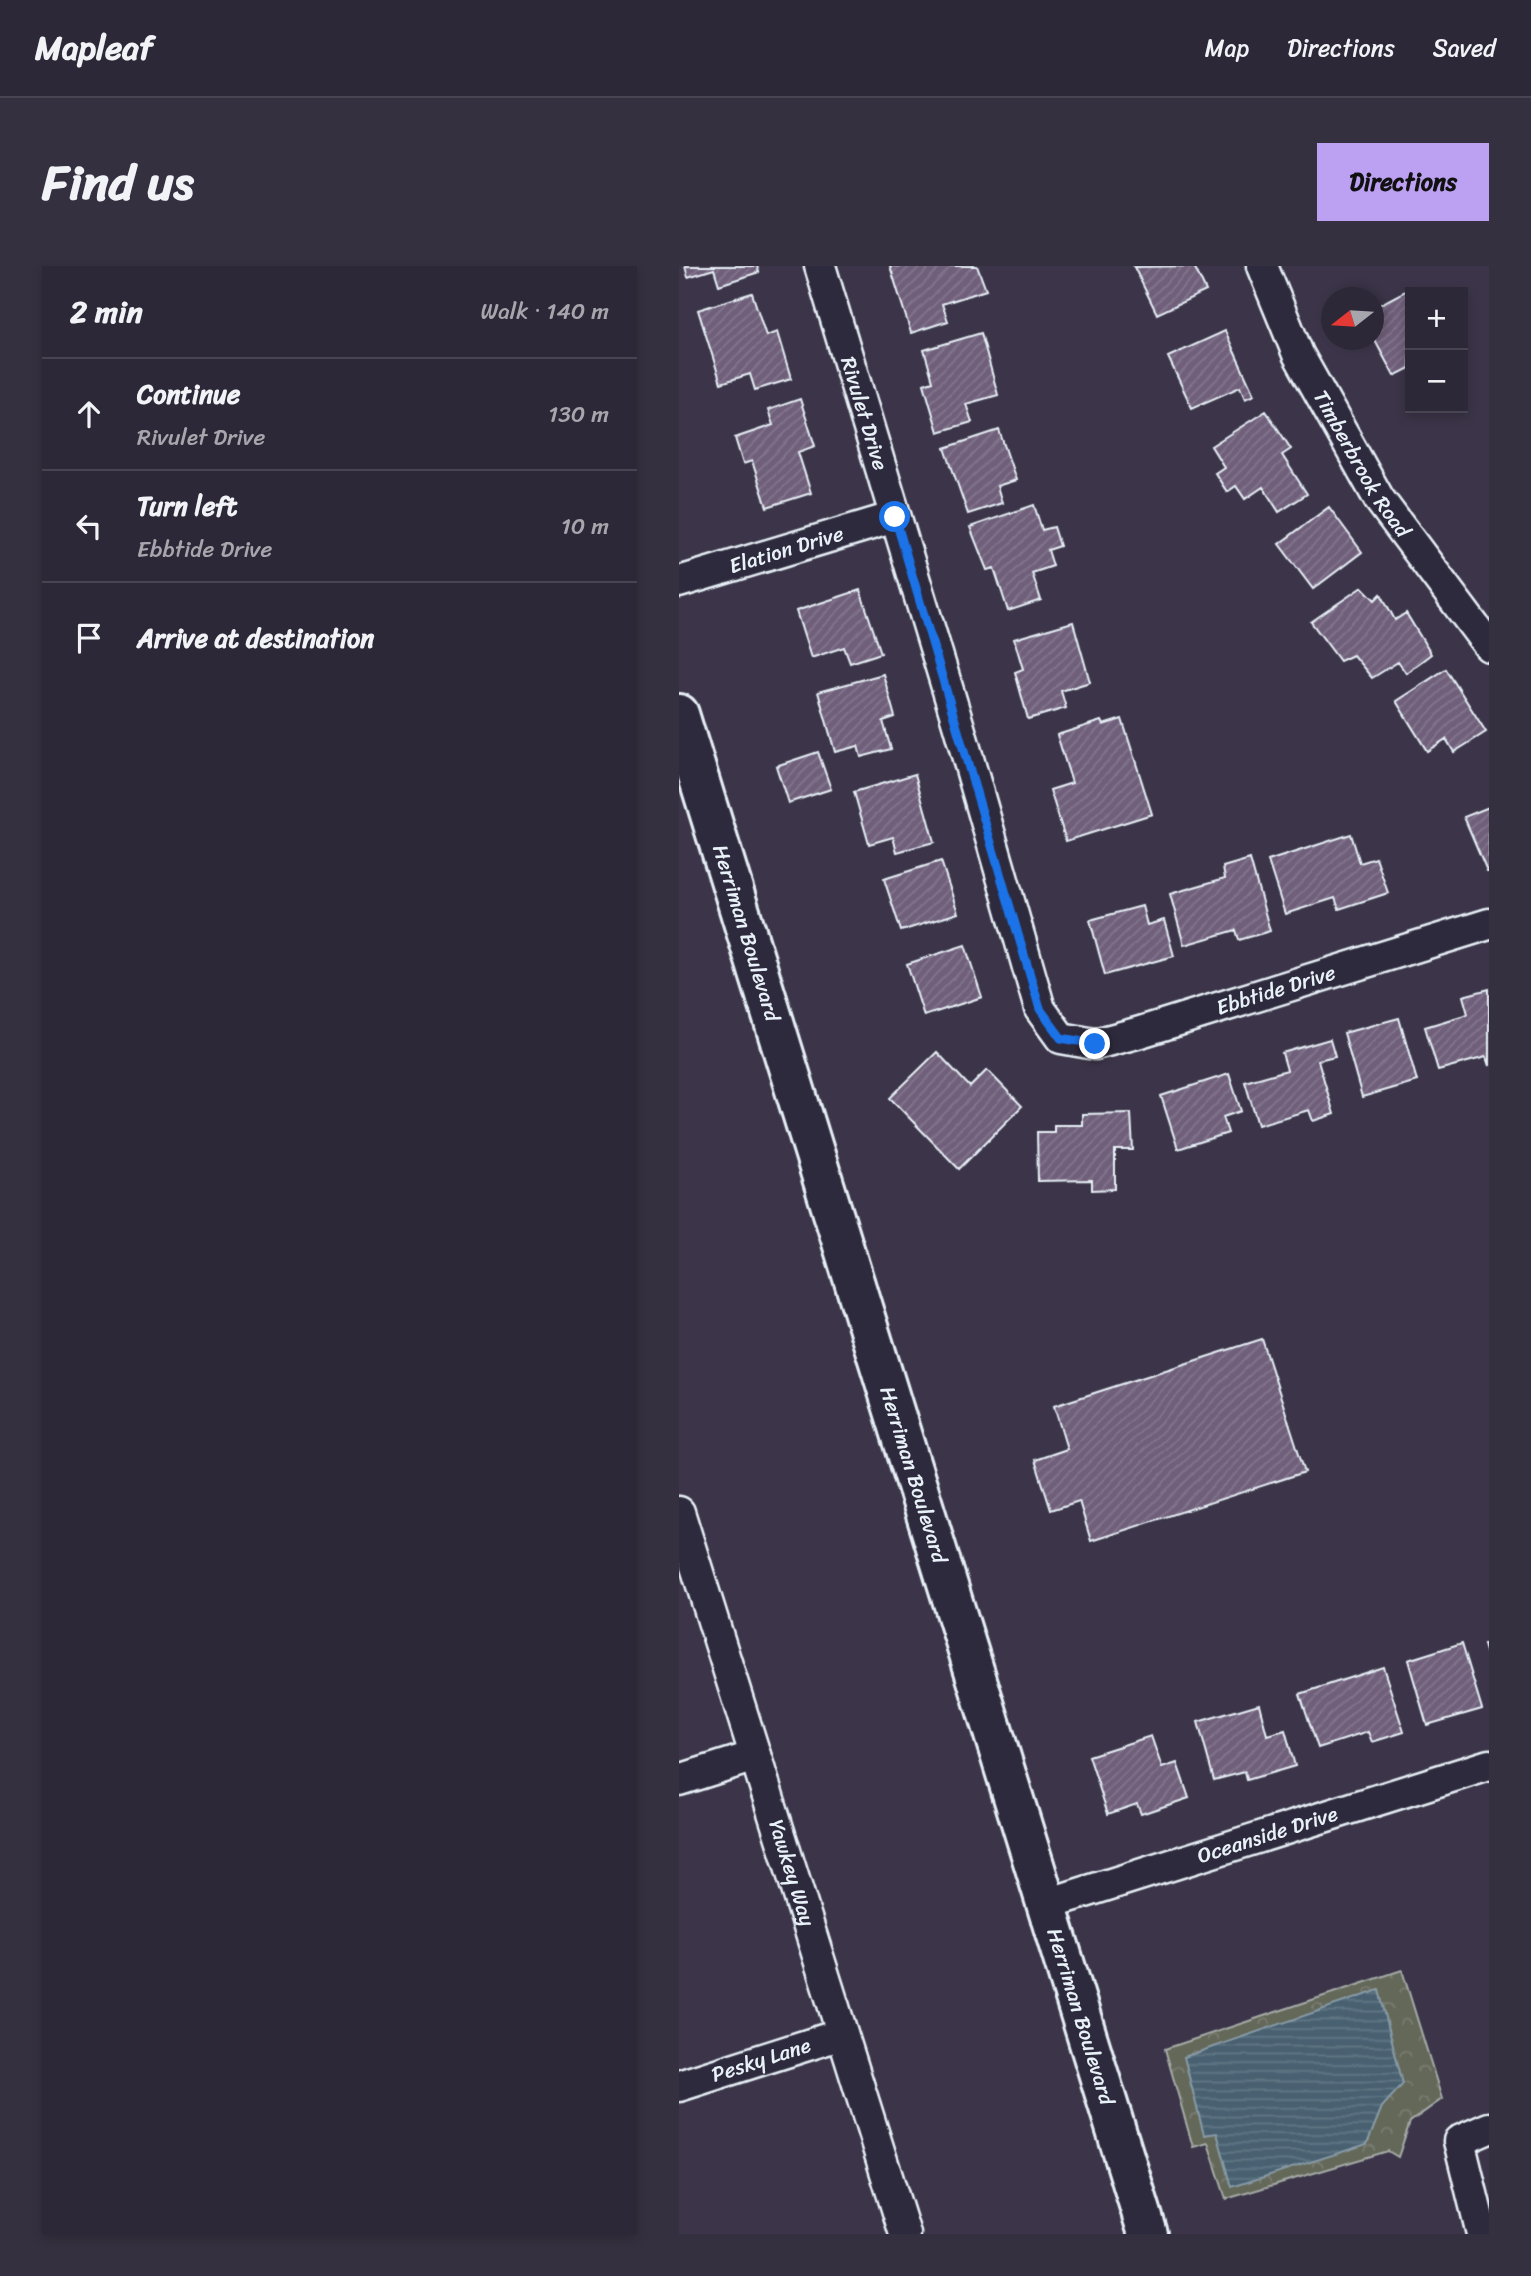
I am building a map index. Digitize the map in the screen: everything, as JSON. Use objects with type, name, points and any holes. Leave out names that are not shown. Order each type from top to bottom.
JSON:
[{"type":"street","name":"Rivulet Drive","points":[[820,266],[1040,1009],[1061,1038]]},
{"type":"street","name":"Timberbrook Road","points":[[1262,266],[1298,354],[1379,499],[1489,646]]},
{"type":"street","name":"Elation Drive","points":[[679,582],[895,517]]},
{"type":"street","name":"Herriman Boulevard","points":[[679,714],[1148,2234]]},
{"type":"street","name":"Ebbtide Drive","points":[[1061,1038],[1095,1044],[1137,1033],[1489,923]]},
{"type":"street","name":"Yawkey Way","points":[[679,1512],[905,2234]]},
{"type":"street","points":[[679,1780],[755,1756]]},
{"type":"street","name":"Oceanside Drive","points":[[1047,1904],[1489,1765]]},
{"type":"street","name":"Pesky Lane","points":[[679,2086],[842,2034]]},
{"type":"street","points":[[1482,2234],[1459,2141],[1489,2128]]},
{"type":"green space","points":[[1402,1970],[1442,2099],[1410,2122],[1398,2157],[1388,2151],[1226,2199],[1208,2143],[1193,2147],[1165,2049]]},
{"type":"water","points":[[1379,1990],[1403,2084],[1382,2107],[1367,2144],[1232,2187],[1217,2133],[1204,2135],[1184,2057]]},
{"type":"building","points":[[685,266],[757,266],[759,272],[719,285],[714,269],[688,277]]},
{"type":"building","points":[[890,266],[977,266],[986,290],[942,304],[948,321],[911,333]]},
{"type":"building","points":[[1194,266],[1206,291],[1157,314],[1134,267]]},
{"type":"building","points":[[1405,291],[1405,370],[1394,376],[1380,350],[1384,350],[1384,302]]},
{"type":"building","points":[[752,293],[766,336],[777,332],[791,379],[755,390],[750,374],[721,383],[698,310]]},
{"type":"building","points":[[1225,331],[1254,395],[1245,399],[1240,387],[1192,408],[1168,357]]},
{"type":"building","points":[[981,333],[998,395],[966,404],[972,422],[938,432],[924,384],[933,381],[924,350]]},
{"type":"building","points":[[800,399],[815,446],[798,452],[811,493],[767,507],[752,461],[743,464],[735,438],[773,425],[768,410]]},
{"type":"building","points":[[1266,411],[1291,449],[1282,455],[1307,494],[1279,512],[1263,487],[1245,499],[1236,486],[1227,492],[1215,473],[1224,467],[1211,446]]},
{"type":"building","points":[[999,430],[1016,480],[997,486],[1002,503],[968,514],[945,448]]},
{"type":"building","points":[[1034,505],[1042,530],[1054,527],[1060,546],[1048,550],[1053,566],[1032,573],[1041,600],[1008,611],[994,568],[987,570],[970,527]]},
{"type":"building","points":[[1329,507],[1362,552],[1313,589],[1279,544]]},
{"type":"building","points":[[1362,587],[1375,600],[1381,594],[1395,620],[1406,613],[1431,654],[1406,673],[1398,662],[1372,678],[1353,655],[1340,661],[1311,622]]},
{"type":"building","points":[[860,590],[881,653],[850,663],[844,647],[811,658],[796,611]]},
{"type":"building","points":[[1073,622],[1090,682],[1061,691],[1066,708],[1028,719],[1015,672],[1023,669],[1014,639]]},
{"type":"building","points":[[1446,669],[1486,732],[1454,752],[1446,739],[1427,751],[1396,701]]},
{"type":"building","points":[[883,674],[895,717],[883,721],[891,749],[861,757],[858,746],[835,752],[818,692]]},
{"type":"building","points":[[1122,719],[1152,814],[1066,841],[1050,790],[1072,783],[1057,735],[1101,721],[1103,725]]},
{"type":"building","points":[[818,752],[831,789],[788,803],[776,766]]},
{"type":"building","points":[[915,774],[934,842],[897,852],[893,837],[869,844],[854,792]]},
{"type":"building","points":[[1489,807],[1489,871],[1487,871],[1464,817]]},
{"type":"building","points":[[1351,834],[1360,863],[1376,858],[1388,893],[1339,909],[1335,898],[1285,914],[1268,861]]},
{"type":"building","points":[[1250,859],[1270,931],[1239,940],[1236,930],[1184,945],[1170,894],[1225,878],[1223,867]]},
{"type":"building","points":[[941,861],[958,913],[901,931],[884,879]]},
{"type":"building","points":[[1142,906],[1147,925],[1164,920],[1174,956],[1105,975],[1090,920]]},
{"type":"building","points":[[965,945],[982,997],[924,1016],[907,964]]},
{"type":"building","points":[[1489,989],[1489,1066],[1486,1057],[1438,1070],[1425,1027],[1468,1014],[1463,996]]},
{"type":"building","points":[[1399,1018],[1417,1081],[1362,1097],[1344,1033]]},
{"type":"building","points":[[1330,1039],[1335,1056],[1318,1060],[1334,1114],[1313,1121],[1309,1110],[1258,1125],[1245,1082],[1287,1070],[1282,1053]]},
{"type":"building","points":[[937,1052],[970,1087],[987,1070],[1022,1106],[959,1169],[890,1098]]},
{"type":"building","points":[[1229,1074],[1241,1111],[1223,1117],[1228,1133],[1178,1149],[1161,1096]]},
{"type":"building","points":[[1131,1113],[1133,1150],[1115,1150],[1115,1189],[1092,1190],[1092,1180],[1038,1181],[1037,1132],[1054,1132],[1054,1125],[1082,1125],[1082,1114]]},
{"type":"building","points":[[1262,1339],[1305,1472],[1091,1541],[1079,1501],[1051,1510],[1035,1460],[1067,1449],[1054,1406]]},
{"type":"building","points":[[1462,1643],[1482,1709],[1427,1725],[1408,1660]]},
{"type":"building","points":[[1489,1644],[1489,1661],[1484,1645]]},
{"type":"building","points":[[1383,1667],[1404,1732],[1372,1742],[1368,1732],[1318,1748],[1300,1694]]},
{"type":"building","points":[[1259,1704],[1267,1735],[1285,1730],[1295,1766],[1247,1780],[1245,1772],[1214,1780],[1198,1722]]},
{"type":"building","points":[[1151,1736],[1162,1768],[1177,1763],[1189,1798],[1141,1814],[1137,1804],[1108,1814],[1089,1756]]},
{"type":"route","points":[[895,517],[1040,1009],[1061,1038],[1095,1044]]}]
